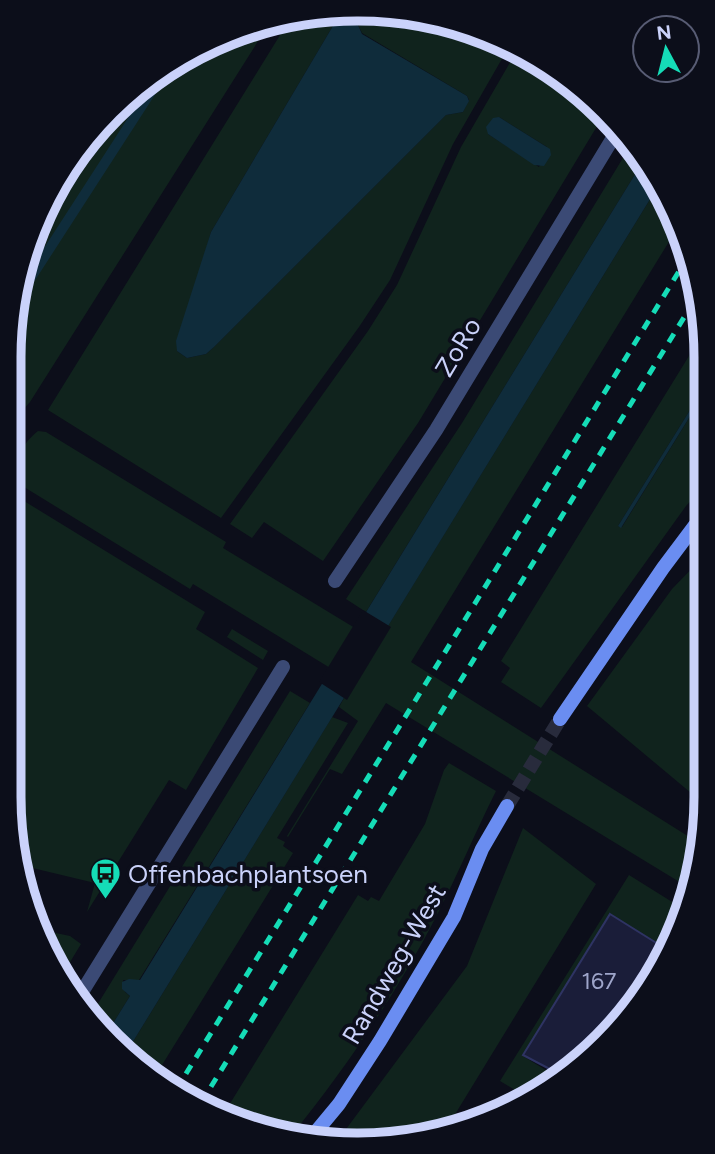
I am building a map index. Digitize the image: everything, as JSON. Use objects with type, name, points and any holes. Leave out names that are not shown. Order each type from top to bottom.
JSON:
[{"type":"main road","points":[[560,719],[694,526]]},
{"type":"main road","points":[[685,538],[694,530]]},
{"type":"main road","name":"Randweg-West","points":[[317,1130],[380,1041],[454,917],[482,849],[507,806]]},
{"type":"lane","name":"ZoRo","points":[[335,582],[436,429],[612,139]]},
{"type":"lane","points":[[83,990],[283,667]]},
{"type":"green space","points":[[357,21],[401,24],[445,32],[504,55],[453,144],[390,280],[221,518],[48,410],[284,29],[335,22],[211,232],[177,351],[187,358],[206,354],[214,347],[446,115],[463,112],[469,100],[467,96],[362,33]]},
{"type":"green space","points":[[262,35],[30,402],[22,411],[21,358],[27,292],[39,249],[66,189],[105,136],[153,91],[189,66]]},
{"type":"green space","points":[[512,59],[562,91],[599,124],[418,423],[323,561],[264,522],[252,538],[230,524],[368,331],[397,285],[461,147]],"holes":[[[499,117],[547,147],[539,167],[488,134]]]},
{"type":"green space","points":[[625,154],[637,171],[366,612],[346,599],[462,423]]},
{"type":"green space","points":[[652,196],[671,238],[411,662],[691,838],[683,884],[386,703],[342,774],[330,769],[288,837],[358,721],[339,707],[353,682],[193,584],[190,589],[21,485],[21,450],[38,431],[46,432],[226,542],[223,548],[378,642]]},
{"type":"green space","points":[[694,349],[694,404],[618,526],[622,527],[694,410],[694,497],[541,708],[501,682],[510,668],[501,661]]},
{"type":"green space","points":[[21,499],[205,612],[196,629],[258,668],[186,790],[169,780],[87,912],[95,883],[28,867],[21,796]]},
{"type":"green space","points":[[694,566],[694,795],[587,706],[672,589]]},
{"type":"green space","points":[[232,629],[268,651],[263,660],[227,637]]},
{"type":"green space","points":[[290,691],[310,703],[139,980],[123,980],[125,992],[130,996],[112,1025],[96,1007]]},
{"type":"green space","points":[[332,717],[348,723],[277,838],[285,842],[283,846],[293,853],[160,1068],[131,1045]]},
{"type":"green space","points":[[449,763],[496,791],[436,917],[387,1002],[351,1057],[297,1128],[270,1122],[228,1107],[358,895],[368,901],[371,897],[379,901],[425,824]]},
{"type":"green space","points":[[523,828],[596,884],[452,1120],[401,1130],[344,1132],[467,966]]},
{"type":"green space","points":[[629,875],[676,904],[656,952],[606,922],[523,1056],[549,1072],[518,1092],[500,1081]]},
{"type":"green space","points":[[50,932],[70,936],[81,944],[67,967]]},
{"type":"water","points":[[357,21],[362,34],[467,96],[469,101],[463,112],[446,115],[214,347],[206,354],[187,358],[177,351],[176,341],[211,232],[335,22]]},
{"type":"water","points":[[499,117],[550,149],[551,155],[544,166],[534,165],[488,134],[486,127],[493,118]]},
{"type":"water","points":[[637,171],[652,196],[131,1045],[112,1025],[130,996],[122,989],[122,982],[129,979],[140,980]]},
{"type":"water","points":[[694,404],[694,410],[621,528],[618,526]]},
{"type":"pier","points":[[363,610],[391,627],[347,700],[319,682]]},
{"type":"building","points":[[610,914],[658,944],[649,965],[621,1005],[595,1034],[562,1063],[552,1070],[523,1055]]},
{"type":"waterway","points":[[30,279],[150,94]]},
{"type":"tunnel","points":[[507,806],[560,719]]},
{"type":"railway","points":[[181,1082],[682,267]]},
{"type":"railway","points":[[205,1096],[690,307]]},
{"type":"place","name":"Offenbachplantsoen","points":[[105,901]]}]
